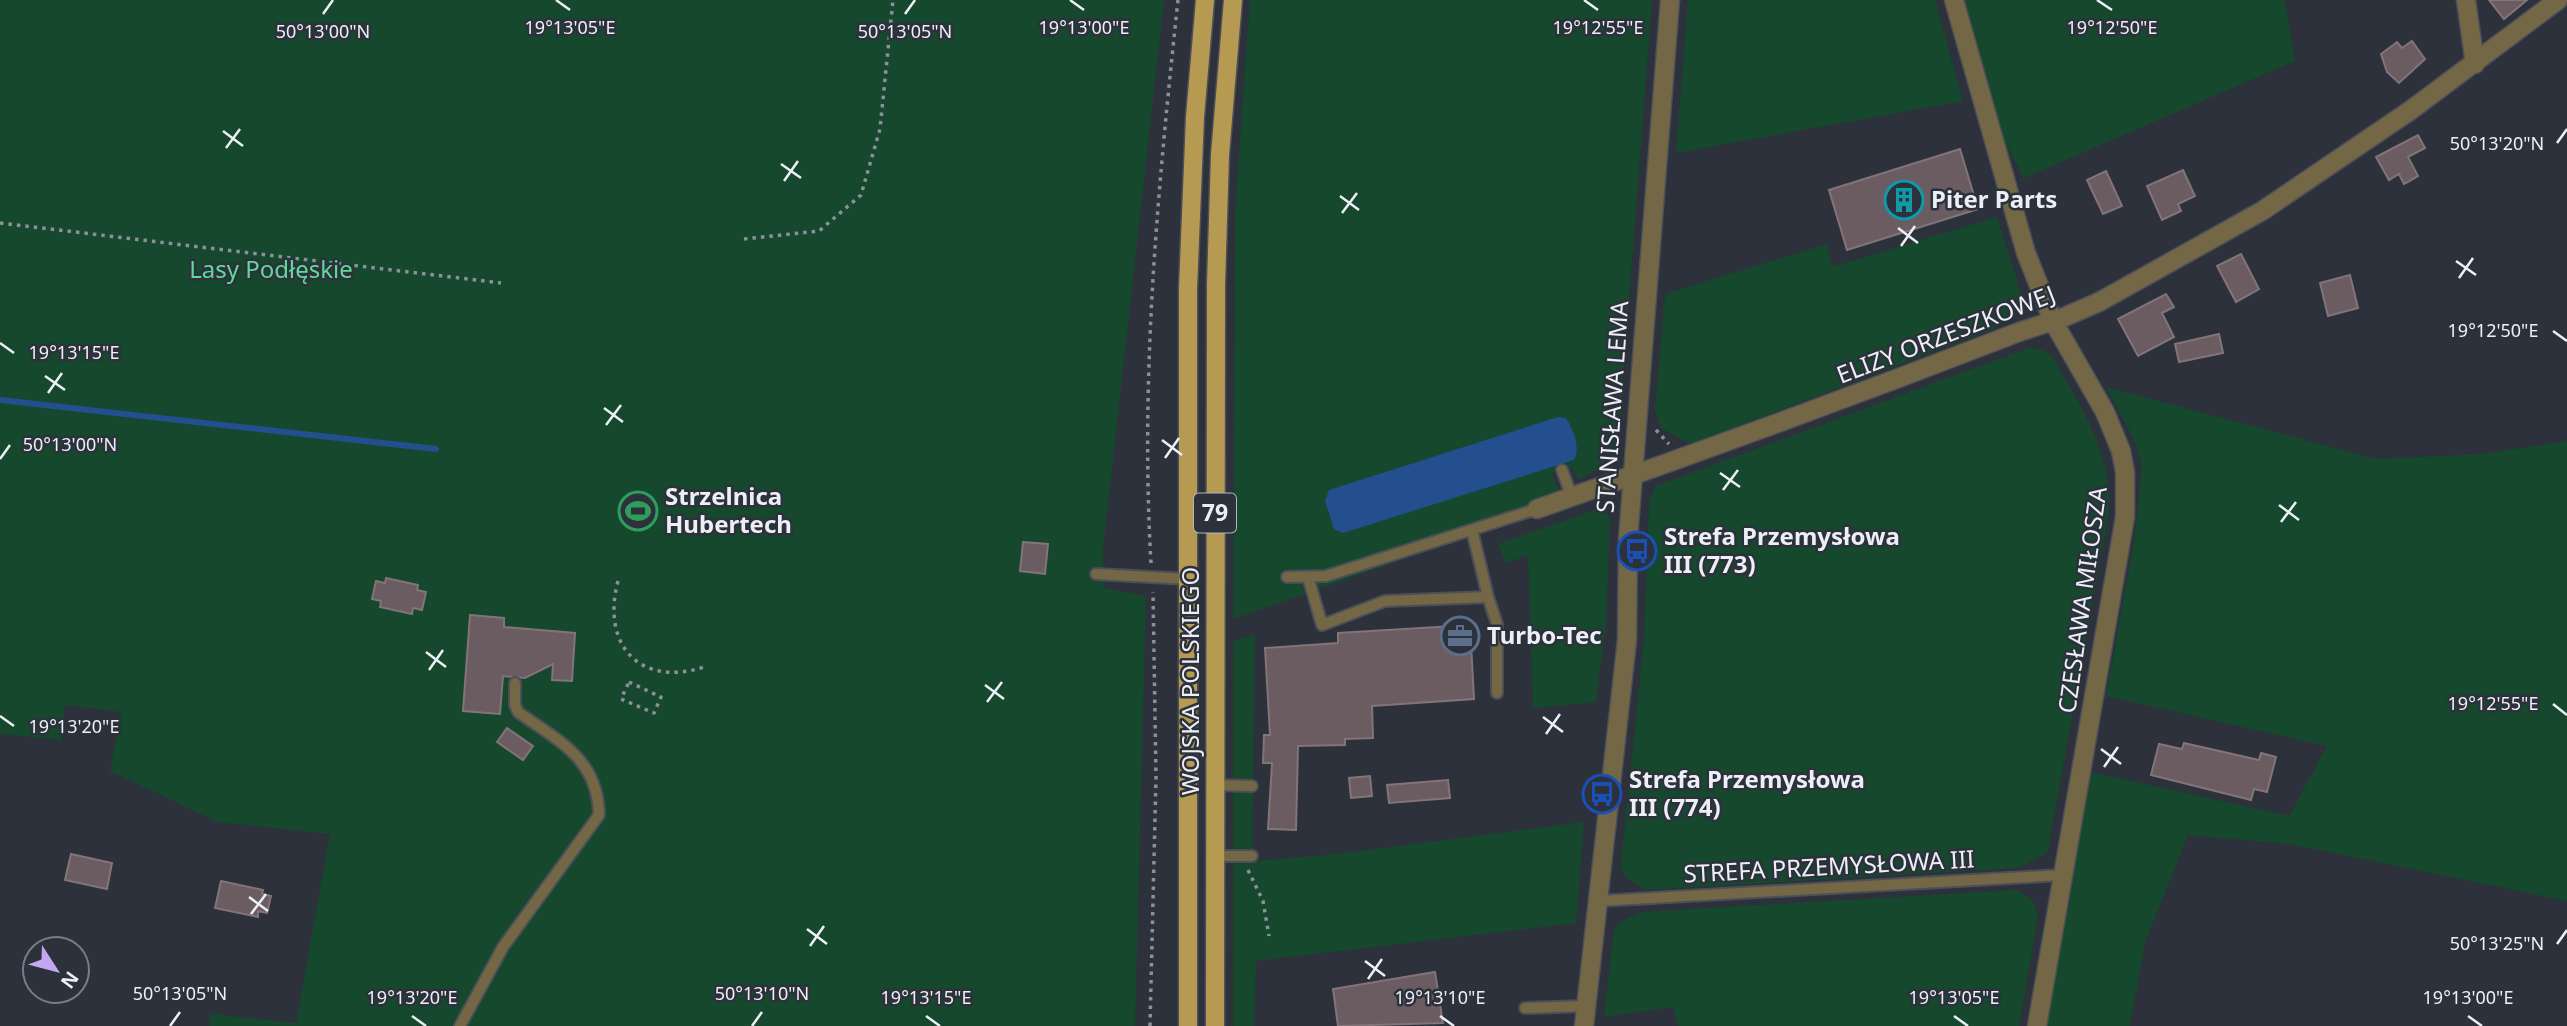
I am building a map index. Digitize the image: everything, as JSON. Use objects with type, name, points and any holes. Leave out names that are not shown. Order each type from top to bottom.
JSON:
[{"type":"main road","name":"WOJSKA POLSKIEGO","points":[[1188,1026],[1189,239],[1205,0]]},
{"type":"main road","name":"WOJSKA POLSKIEGO","points":[[1215,1026],[1216,285],[1220,155],[1233,0]]},
{"type":"street","name":"STANISŁAWA LEMA","points":[[1584,1026],[1627,640],[1632,473],[1670,0]]},
{"type":"street","name":"CZESŁAWA MIŁOSZA","points":[[1954,0],[2015,218],[2035,277],[2053,321],[2114,433],[2125,472],[2125,517],[2037,1026]]},
{"type":"street","points":[[2466,0],[2474,64]]},
{"type":"street","name":"ELIZY ORZESZKOWEJ","points":[[1537,509],[1632,473],[1729,443],[2099,302],[2262,211],[2474,64],[2524,23],[2558,0]]},
{"type":"lane","points":[[1562,470],[1572,497]]},
{"type":"lane","name":"ELIZY ORZESZKOWEJ","points":[[1287,577],[1326,576],[1537,509]]},
{"type":"lane","points":[[1472,530],[1497,624],[1497,693]]},
{"type":"lane","points":[[1096,574],[1188,579]]},
{"type":"lane","points":[[1308,577],[1322,625],[1385,601],[1488,597]]},
{"type":"lane","points":[[460,1026],[503,947],[599,815],[599,796],[583,763],[562,740],[518,712],[515,705],[515,683]]},
{"type":"lane","points":[[1215,785],[1252,786]]},
{"type":"lane","points":[[1215,856],[1246,856]]},
{"type":"lane","name":"STREFA PRZEMYSŁOWA III","points":[[1598,901],[2063,875]]},
{"type":"lane","points":[[1525,1008],[1586,1006]]},
{"type":"path","points":[[744,239],[819,231],[861,195],[880,129],[893,0]]},
{"type":"path","points":[[1150,1026],[1156,652],[1148,514],[1149,316],[1178,0]]},
{"type":"path","points":[[0,223],[501,283]]},
{"type":"path","points":[[618,580],[612,602],[612,621],[627,652],[642,665],[662,673],[686,673],[704,667]]},
{"type":"path","points":[[629,682],[661,697],[654,713],[621,699],[629,682]]},
{"type":"path","points":[[1246,856],[1263,901],[1269,936]]},
{"type":"green space","name":"Lasy Podłęskie","points":[[0,0],[1164,0],[1103,549],[1104,588],[1146,596],[1135,1026],[209,1026],[211,1014],[296,1023],[330,834],[218,822],[110,771],[121,712],[65,705],[62,740],[0,734]]},
{"type":"green space","points":[[1250,0],[1652,0],[1618,444],[1610,463],[1578,480],[1572,467],[1552,473],[1561,498],[1478,533],[1233,619],[1235,212]]},
{"type":"green space","points":[[1688,0],[1935,0],[1963,101],[1676,153]]},
{"type":"green space","points":[[1965,0],[2285,0],[2295,61],[2024,178],[2005,142]]},
{"type":"green space","points":[[1997,217],[2021,293],[2021,304],[1994,329],[1690,444],[1661,428],[1655,410],[1665,294],[1827,244],[1832,267]]},
{"type":"green space","points":[[2029,348],[2043,350],[2053,357],[2093,431],[2105,469],[2109,512],[2048,849],[2044,855],[2017,868],[1645,890],[1632,882],[1625,876],[1621,862],[1644,640],[1649,502],[1656,486]]},
{"type":"green space","points":[[2106,387],[2376,459],[2483,454],[2567,441],[2567,901],[2290,844],[2188,835],[2145,942],[2130,1026],[2047,1026],[2091,772],[2289,816],[2327,746],[2106,696],[2135,536],[2142,464],[2133,437]]},
{"type":"green space","points":[[1595,510],[1605,512],[1610,518],[1606,625],[1596,702],[1533,708],[1528,555],[1506,563],[1498,544]]},
{"type":"green space","points":[[1255,634],[1252,861],[1328,855],[1584,822],[1576,923],[1256,961],[1254,1026],[1233,1026],[1233,641]]},
{"type":"green space","points":[[2017,890],[2033,901],[2038,916],[2019,1026],[1678,1026],[1673,1007],[1604,1017],[1614,929],[1622,921],[1641,912]]},
{"type":"water","points":[[1558,417],[1566,418],[1573,433],[1577,450],[1574,460],[1343,533],[1334,529],[1325,501],[1329,490]]},
{"type":"building","points":[[2489,0],[2527,0],[2504,19]]},
{"type":"building","points":[[2412,41],[2425,59],[2399,83],[2387,72],[2381,54],[2397,42],[2402,48]]},
{"type":"building","points":[[2418,135],[2425,148],[2408,157],[2418,176],[2404,184],[2399,174],[2389,180],[2376,157]]},
{"type":"building","name":"Piter Parts","points":[[1960,149],[1978,209],[1847,250],[1829,190]]},
{"type":"building","points":[[2183,170],[2195,196],[2178,204],[2181,211],[2162,220],[2147,186]]},
{"type":"building","points":[[2106,171],[2122,206],[2103,214],[2087,180]]},
{"type":"building","points":[[2241,254],[2259,289],[2236,302],[2217,266]]},
{"type":"building","points":[[2350,275],[2358,308],[2328,316],[2320,283]]},
{"type":"building","points":[[2166,294],[2174,307],[2162,313],[2174,337],[2138,356],[2118,319]]},
{"type":"building","points":[[2219,334],[2223,353],[2179,362],[2175,344]]},
{"type":"building","points":[[1023,542],[1048,544],[1045,574],[1020,571]]},
{"type":"building","points":[[386,578],[418,585],[417,590],[426,592],[422,610],[413,608],[412,614],[380,607],[381,601],[372,599],[376,581],[385,583]]},
{"type":"building","points":[[470,615],[504,618],[504,627],[575,633],[572,681],[552,680],[553,664],[525,678],[503,676],[500,714],[463,711]]},
{"type":"building","points":[[1470,625],[1474,699],[1372,706],[1373,738],[1345,739],[1345,745],[1298,746],[1296,830],[1268,829],[1272,763],[1263,763],[1264,735],[1270,735],[1265,648],[1338,643],[1338,633]]},
{"type":"building","points":[[507,728],[533,746],[523,760],[497,742]]},
{"type":"building","points":[[2184,743],[2259,760],[2261,753],[2276,757],[2267,792],[2254,789],[2251,800],[2151,775],[2159,744],[2182,749]]},
{"type":"building","points":[[1370,776],[1372,796],[1351,798],[1349,778]]},
{"type":"building","points":[[1448,780],[1450,798],[1389,803],[1387,785]]},
{"type":"building","points":[[71,854],[112,863],[107,889],[65,880]]},
{"type":"building","points":[[221,881],[263,890],[262,894],[271,896],[267,913],[258,911],[258,917],[215,908]]},
{"type":"building","points":[[1435,972],[1443,1023],[1338,1026],[1333,989]]},
{"type":"waterway","points":[[0,400],[436,449]]},
{"type":"place","name":"Piter Parts","points":[[1904,200]]},
{"type":"place","name":"Strzelnica Hubertech","points":[[638,511]]},
{"type":"place","name":"Strefa Przemysłowa III (773)","points":[[1637,551]]},
{"type":"place","name":"Turbo-Tec","points":[[1460,636]]},
{"type":"place","name":"Strefa Przemysłowa III (774)","points":[[1602,794]]}]
